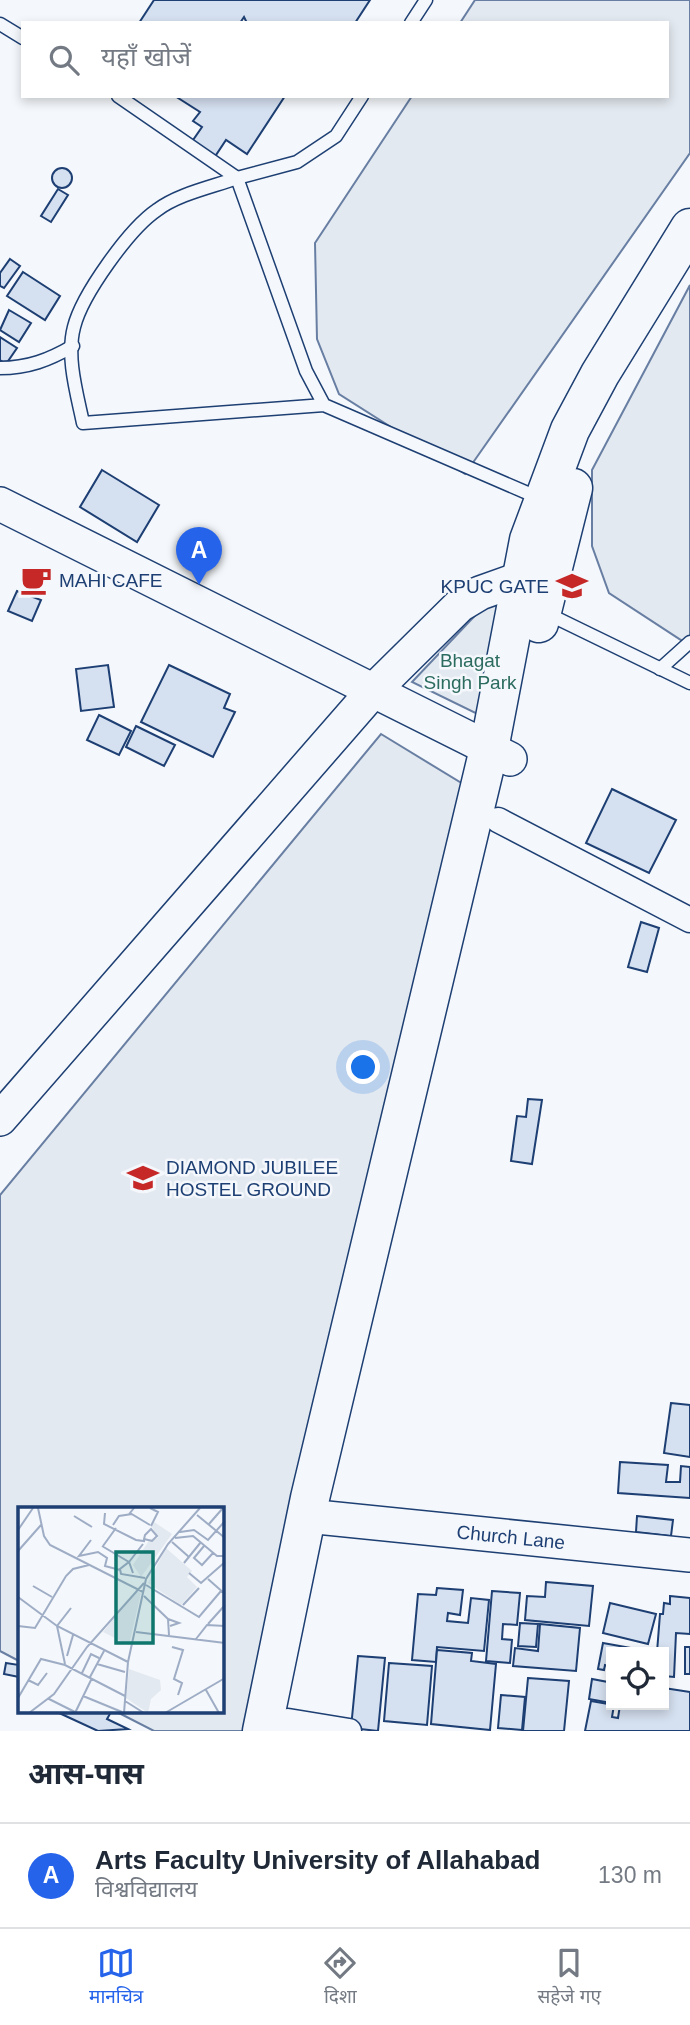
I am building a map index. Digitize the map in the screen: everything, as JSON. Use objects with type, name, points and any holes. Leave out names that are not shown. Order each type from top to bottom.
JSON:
[{"type":"highway","points":[[318,1518],[498,820],[500,754],[529,540],[570,430],[600,374],[690,228]]},
{"type":"highway","points":[[278,1728],[318,1518],[500,754],[541,611],[566,503],[589,449],[641,352],[690,275]]},
{"type":"street","points":[[0,504],[500,754]]},
{"type":"street","points":[[0,1119],[373,691],[460,605],[480,593],[522,578]]},
{"type":"street","points":[[498,820],[690,920]]},
{"type":"street","name":"Church Lane","points":[[318,1518],[690,1555]]},
{"type":"street","points":[[278,1728],[349,1731]]},
{"type":"lane","points":[[412,21],[426,0]]},
{"type":"lane","points":[[0,24],[21,37]]},
{"type":"lane","points":[[121,98],[237,178],[306,371],[324,405]]},
{"type":"lane","points":[[361,98],[336,136],[297,162],[237,178],[157,209],[127,240],[84,302],[73,329],[73,374],[83,423],[324,405],[543,499]]},
{"type":"lane","points":[[0,368],[22,368],[49,360],[73,346]]},
{"type":"lane","points":[[541,611],[690,683]]},
{"type":"lane","points":[[660,669],[690,642]]},
{"type":"green space","points":[[475,0],[690,0],[690,153],[465,474],[339,394],[317,339],[315,243],[411,98],[669,98],[669,21],[461,21]]},
{"type":"green space","points":[[690,285],[690,646],[609,593],[592,546],[592,470]]},
{"type":"green space","name":"Bhagat Singh Park","points":[[526,562],[496,723],[412,682]]},
{"type":"green space","points":[[381,734],[463,784],[249,1731],[154,1731],[121,1714],[224,1714],[224,1507],[18,1507],[18,1660],[0,1651],[0,1195]]},
{"type":"building","points":[[154,0],[370,0],[356,21],[246,21],[244,17],[241,21],[140,21]]},
{"type":"building","points":[[178,98],[284,98],[247,154],[226,140],[214,158],[191,143],[202,127],[193,121],[200,112]]},
{"type":"building","points":[[62,168],[69,171],[72,178],[69,185],[62,188],[55,185],[52,178],[55,171]]},
{"type":"building","points":[[58,189],[68,195],[51,222],[41,216]]},
{"type":"building","points":[[10,259],[20,266],[4,288],[0,286],[0,273]]},
{"type":"building","points":[[23,272],[60,296],[45,320],[7,296]]},
{"type":"building","points":[[9,310],[31,323],[19,342],[0,330]]},
{"type":"building","points":[[0,337],[17,348],[6,364],[0,360]]},
{"type":"building","points":[[102,470],[159,505],[137,542],[80,507]]},
{"type":"building","points":[[17,591],[41,600],[32,621],[8,611]]},
{"type":"building","points":[[108,665],[114,707],[81,711],[76,669]]},
{"type":"building","points":[[169,665],[230,694],[224,708],[235,712],[213,757],[141,722]]},
{"type":"building","points":[[99,715],[131,731],[119,755],[87,740]]},
{"type":"building","points":[[136,726],[175,745],[164,766],[126,747]]},
{"type":"building","points":[[612,789],[676,820],[649,873],[586,843]]},
{"type":"building","points":[[641,922],[659,928],[647,972],[628,967]]},
{"type":"building","points":[[528,1099],[542,1100],[532,1164],[511,1161],[517,1116],[526,1117]]},
{"type":"building","points":[[671,1403],[690,1405],[690,1457],[664,1453]]},
{"type":"building","points":[[620,1462],[668,1465],[666,1482],[680,1482],[681,1466],[690,1467],[690,1498],[618,1493]]},
{"type":"building","points":[[637,1516],[673,1520],[671,1536],[636,1532]]},
{"type":"building","points":[[546,1582],[593,1586],[589,1626],[525,1620],[527,1596],[545,1597]]},
{"type":"building","points":[[437,1588],[463,1590],[460,1615],[448,1613],[447,1621],[468,1623],[471,1598],[489,1600],[484,1651],[437,1647],[436,1662],[412,1660],[418,1594],[436,1595]]},
{"type":"building","points":[[492,1591],[520,1593],[517,1625],[503,1624],[502,1639],[512,1640],[510,1663],[486,1661]]},
{"type":"building","points":[[670,1596],[690,1598],[690,1634],[676,1633],[674,1677],[669,1676],[669,1647],[657,1647],[660,1614],[663,1614],[664,1603],[670,1604]]},
{"type":"building","points":[[610,1603],[656,1614],[648,1644],[603,1633]]},
{"type":"building","points":[[520,1623],[538,1624],[536,1647],[518,1646]]},
{"type":"building","points":[[540,1624],[580,1628],[576,1671],[513,1666],[515,1648],[538,1651]]},
{"type":"building","points":[[603,1643],[625,1647],[606,1647],[606,1665],[604,1670],[598,1669]]},
{"type":"building","points":[[685,1647],[690,1647],[690,1674],[685,1674]]},
{"type":"building","points":[[437,1650],[472,1653],[471,1661],[496,1664],[490,1730],[431,1724]]},
{"type":"building","points":[[358,1656],[385,1658],[378,1731],[351,1728]]},
{"type":"building","points":[[6,1663],[18,1665],[18,1677],[4,1674]]},
{"type":"building","points":[[389,1663],[432,1666],[427,1725],[384,1721]]},
{"type":"building","points":[[528,1678],[569,1681],[564,1731],[523,1731]]},
{"type":"building","points":[[592,1679],[606,1682],[606,1702],[589,1699]]},
{"type":"building","points":[[669,1689],[690,1692],[690,1731],[585,1731],[591,1701],[606,1704],[606,1710],[613,1710],[612,1717],[618,1718],[619,1710],[669,1710]]},
{"type":"building","points":[[501,1695],[525,1697],[522,1730],[498,1728]]},
{"type":"building","points":[[61,1714],[110,1714],[107,1719],[128,1729],[98,1731]]},
{"type":"place","name":"MAHI CAFE","points":[[36,580]]},
{"type":"place","name":"Arts Faculty University of Allahabad","points":[[199,585]]},
{"type":"place","name":"KPUC GATE","points":[[572,586]]},
{"type":"place","name":"DIAMOND JUBILEE HOSTEL GROUND","points":[[143,1178]]}]
